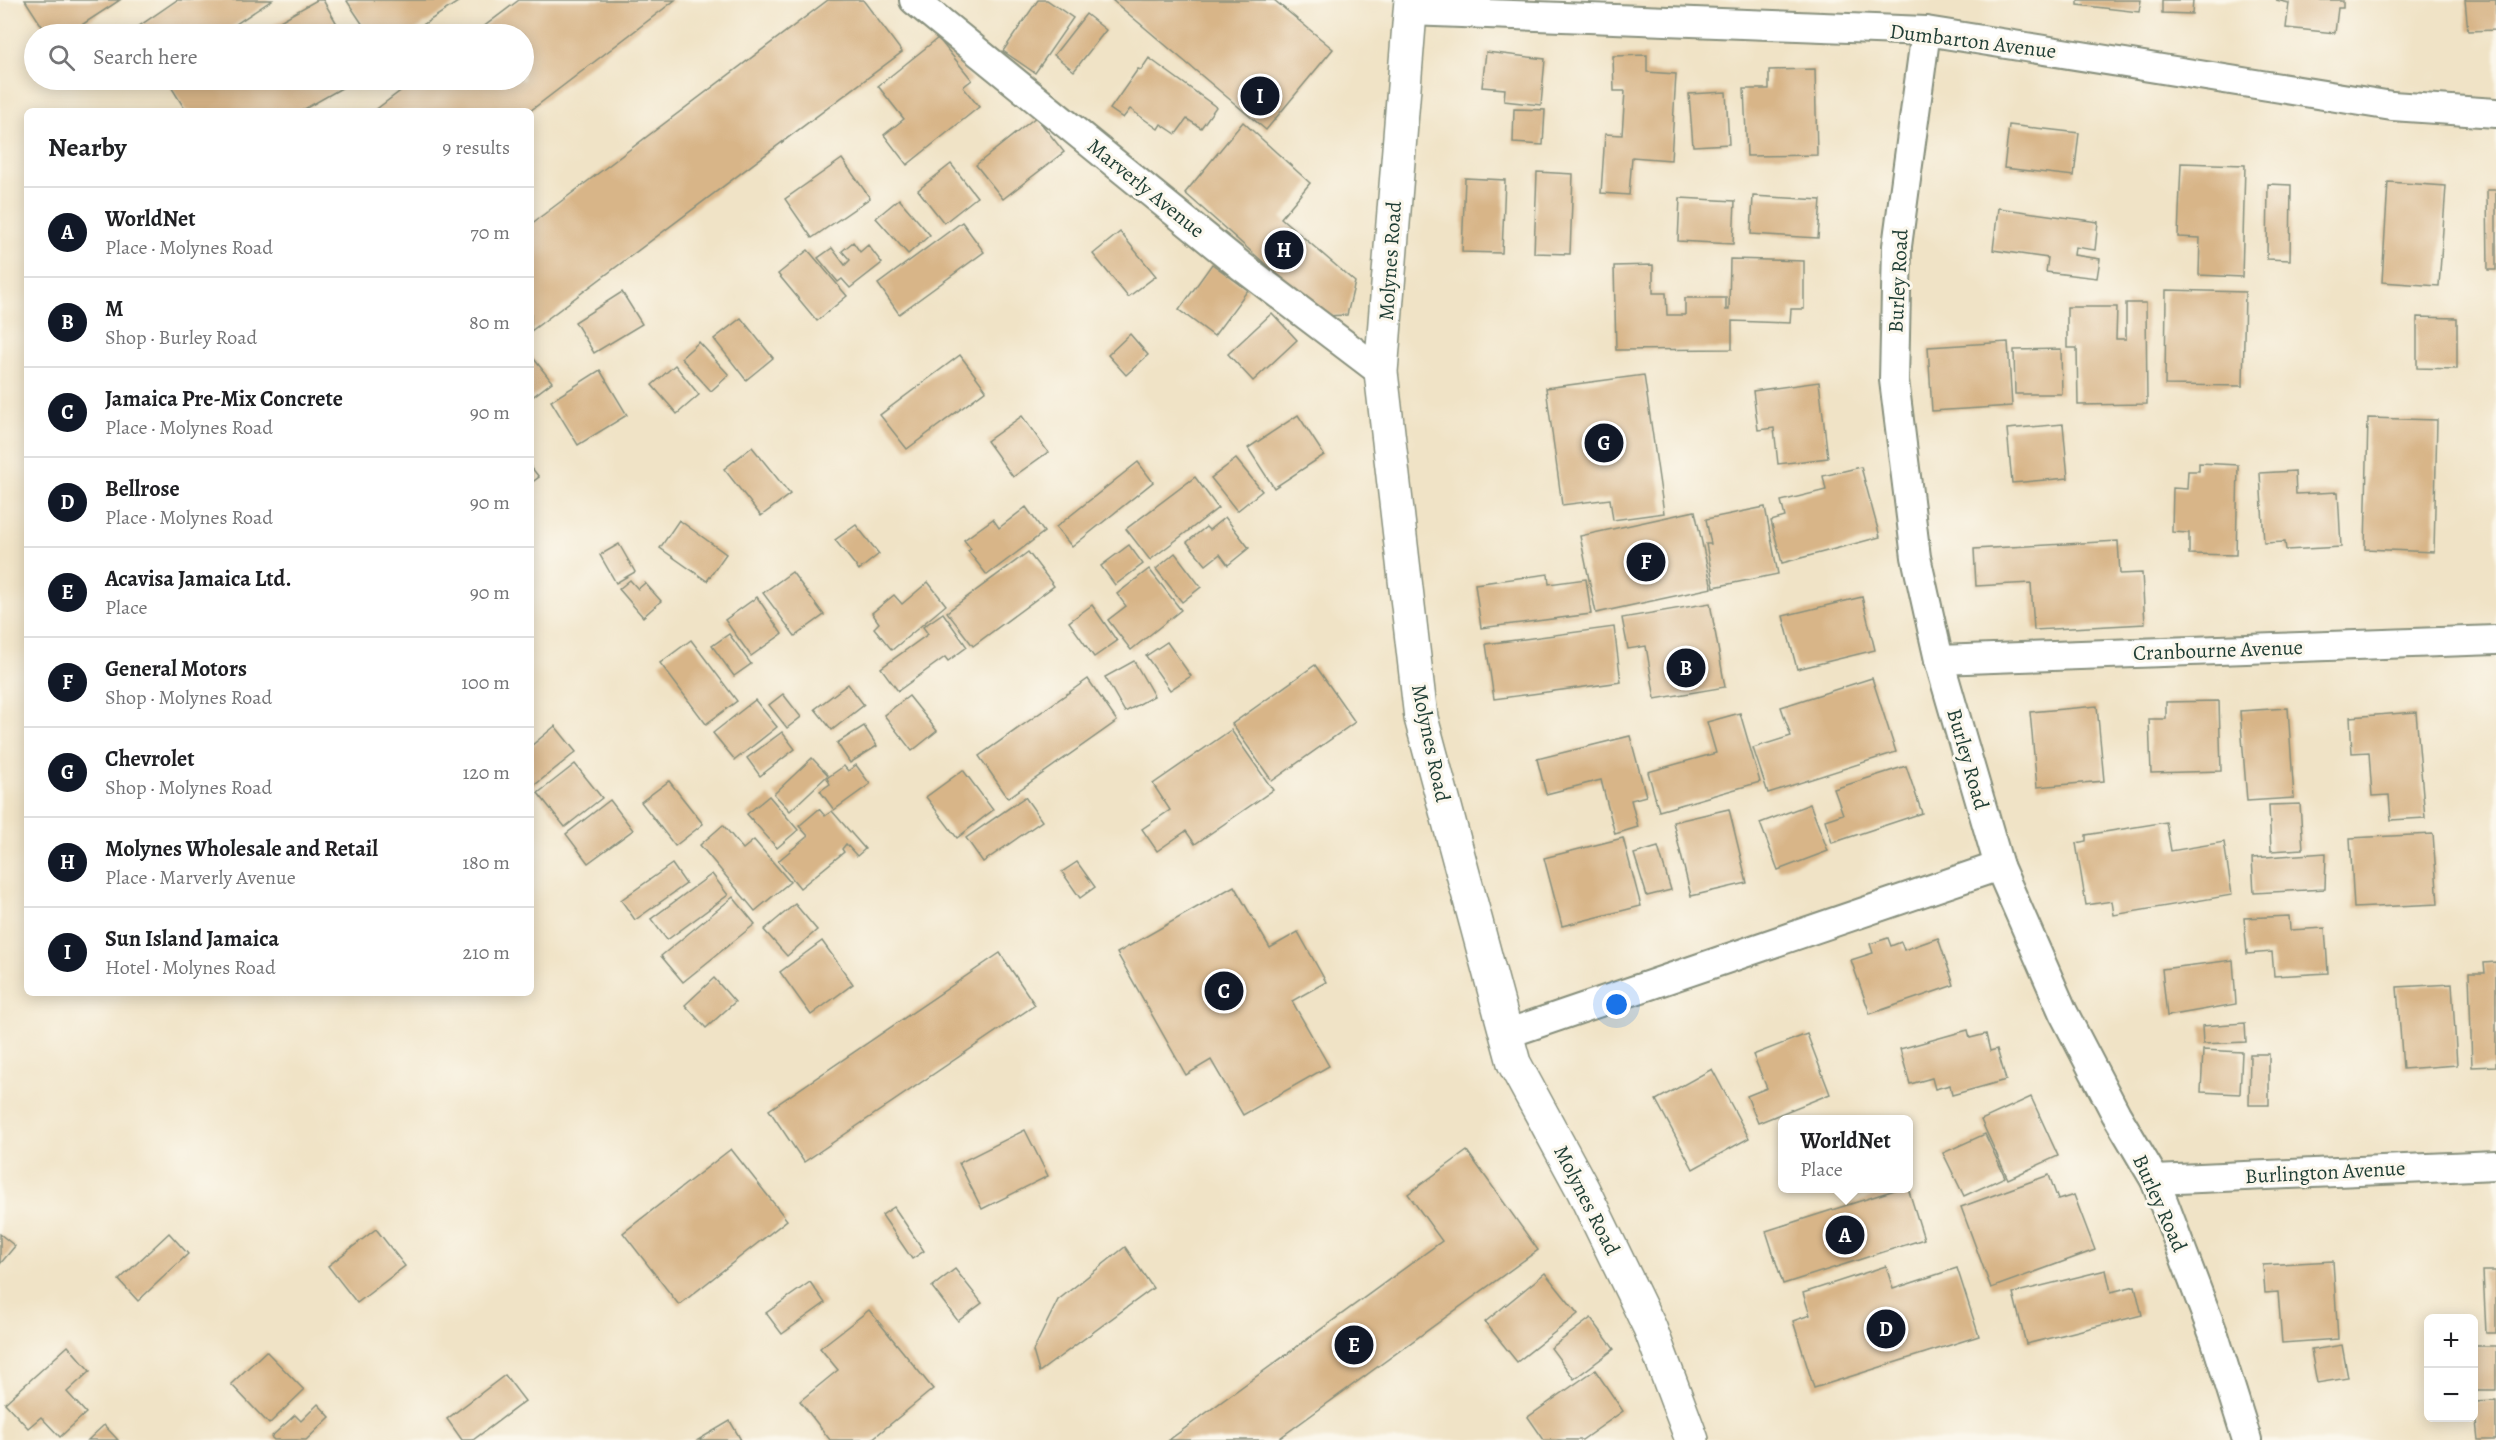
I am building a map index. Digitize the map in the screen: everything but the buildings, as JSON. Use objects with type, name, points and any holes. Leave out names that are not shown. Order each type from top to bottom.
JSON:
[{"type":"main road","name":"Molynes Road","points":[[1410,5],[1381,372],[1421,718],[1514,1063],[1583,1190],[1650,1328],[1692,1440]]},
{"type":"street","name":"Marverly Avenue","points":[[914,0],[1240,265],[1381,372]]},
{"type":"street","name":"Dumbarton Avenue","points":[[1410,5],[1926,31],[2392,106],[2496,113]]},
{"type":"street","name":"Burley Road","points":[[1926,31],[1897,246],[1894,380],[1916,557],[1939,660],[1999,866],[2063,1012],[2116,1114],[2154,1180],[2215,1338],[2247,1440]]},
{"type":"street","name":"Cranbourne Avenue","points":[[1939,660],[2496,640]]},
{"type":"street","points":[[1506,1034],[1999,866]]},
{"type":"street","name":"Burlington Avenue","points":[[2154,1180],[2496,1165]]},
{"type":"place","name":"Sun Island Jamaica","points":[[1260,96]]},
{"type":"place","name":"Molynes Wholesale and Retail","points":[[1284,250]]},
{"type":"place","name":"Chevrolet","points":[[1604,443]]},
{"type":"place","name":"General Motors","points":[[1646,562]]},
{"type":"place","name":"M","points":[[1686,668]]},
{"type":"place","name":"Jamaica Pre-Mix Concrete","points":[[1224,991]]},
{"type":"place","name":"WorldNet","points":[[1845,1235]]},
{"type":"place","name":"Bellrose","points":[[1886,1329]]},
{"type":"place","name":"Acavisa Jamaica Ltd.","points":[[1354,1345]]}]
